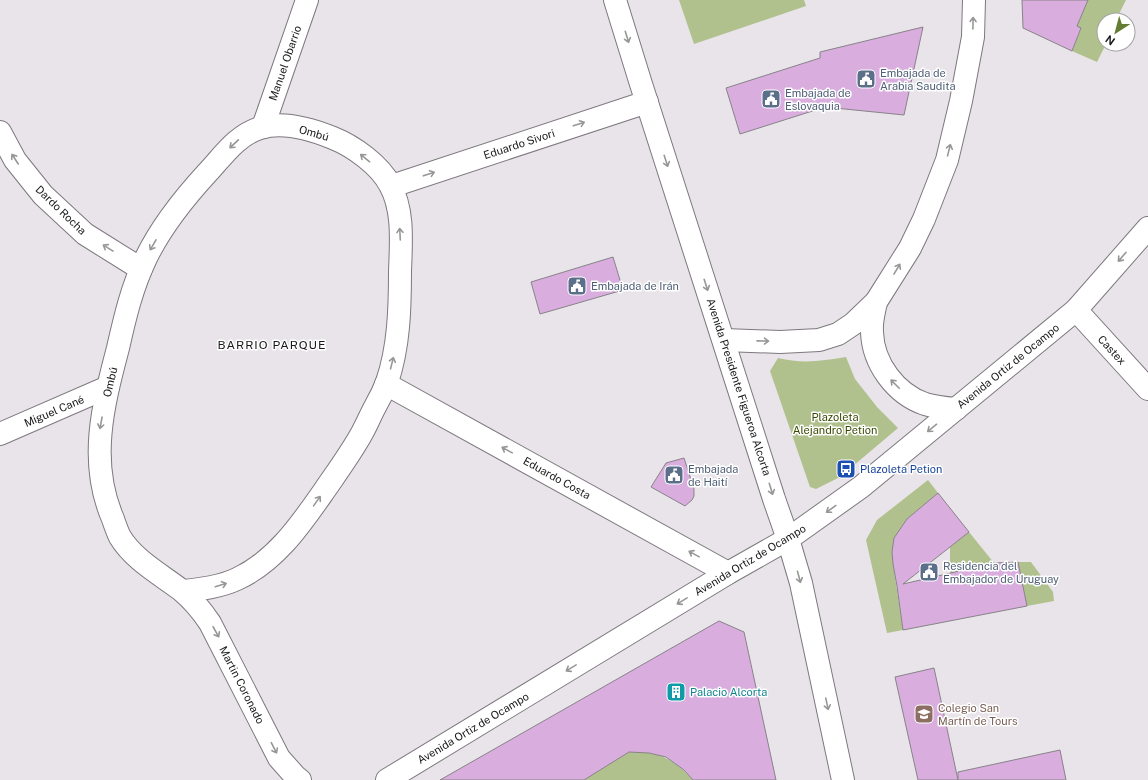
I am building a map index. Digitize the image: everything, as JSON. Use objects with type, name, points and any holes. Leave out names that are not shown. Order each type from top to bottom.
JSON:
[{"type":"street","name":"Manuel Obarrio","points":[[263,127],[307,0]]},
{"type":"street","name":"Avenida Presidente Figueroa Alcorta","points":[[615,0],[801,583],[843,780]]},
{"type":"street","points":[[724,340],[780,342],[819,340],[838,334],[853,324],[876,302],[910,248],[924,219],[947,160],[961,101],[973,37],[974,0]]},
{"type":"street","name":"Eduardo Sivori","points":[[392,186],[647,102]]},
{"type":"street","name":"Ombú","points":[[263,127],[295,127],[318,132],[342,142],[368,160],[392,186],[397,203],[401,248],[400,294],[396,345],[386,384],[361,434],[336,474],[301,523],[277,550],[260,565],[238,579],[224,584],[212,588],[183,591],[138,558],[121,538],[103,492],[100,472],[100,430],[108,387],[134,285],[153,245],[171,217],[232,145],[246,134],[263,127]]},
{"type":"street","name":"Dardo Rocha","points":[[0,132],[15,160],[43,195],[85,234],[141,269]]},
{"type":"street","name":"Avenida Ortiz de Ocampo","points":[[387,780],[728,573],[788,539],[861,487],[1076,310],[1148,228]]},
{"type":"street","points":[[876,302],[872,332],[875,348],[880,362],[888,376],[898,388],[925,404],[940,408],[956,409]]},
{"type":"street","name":"Castex","points":[[1076,310],[1148,389]]},
{"type":"street","name":"Eduardo Costa","points":[[386,384],[728,573]]},
{"type":"street","name":"Miguel Cané","points":[[0,434],[108,387]]},
{"type":"street","name":"Martin Coronado","points":[[183,591],[210,623],[279,758],[300,780]]},
{"type":"green space","points":[[679,0],[804,0],[806,6],[694,44]]},
{"type":"green space","points":[[1088,0],[1126,0],[1120,12],[1096,12],[1096,52],[1102,52],[1097,62],[1072,51],[1081,29],[1077,26]]},
{"type":"green space","name":"Plazoleta Alejandro Petion","points":[[846,357],[855,379],[877,407],[898,428],[840,477],[816,489],[810,487],[770,371],[778,358],[795,361],[820,361]]},
{"type":"green space","points":[[928,480],[938,493],[907,519],[894,538],[892,552],[893,564],[903,630],[887,633],[866,540],[877,520]]},
{"type":"green space","points":[[969,532],[994,563],[984,565],[954,587],[950,570],[950,547]]},
{"type":"green space","points":[[1018,562],[1031,562],[1053,592],[1054,601],[1027,606]]},
{"type":"green space","points":[[629,752],[655,754],[661,756],[673,762],[693,780],[584,780]]},
{"type":"building","points":[[1022,0],[1088,0],[1077,26],[1081,28],[1072,51],[1023,28]]},
{"type":"building","name":"Embajada de Arabia Saudita","points":[[923,27],[904,115],[825,107],[740,134],[726,88],[820,58],[820,52]]},
{"type":"building","name":"Embajada de Irán","points":[[613,257],[623,290],[540,314],[531,282]]},
{"type":"building","name":"Embajada de Haití","points":[[684,458],[694,489],[694,496],[692,500],[685,506],[651,487],[666,463]]},
{"type":"building","points":[[938,493],[969,532],[903,584],[994,563],[1018,562],[1027,606],[903,630],[893,564],[892,552],[894,538],[907,519]]},
{"type":"building","name":"Palacio Alcorta","points":[[719,621],[744,632],[776,780],[693,780],[684,770],[666,757],[649,753],[629,752],[584,780],[440,780]]},
{"type":"building","name":"Colegio San Martín de Tours","points":[[934,668],[958,780],[918,780],[895,677]]},
{"type":"building","points":[[1060,750],[1066,780],[958,780],[958,772]]},
{"type":"place","name":"Embajada de Arabia Saudita","points":[[866,79]]},
{"type":"place","name":"Embajada de Eslovaquia","points":[[771,99]]},
{"type":"place","name":"Embajada de Irán","points":[[577,286]]},
{"type":"place","name":"Plazoleta Petion","points":[[846,469]]},
{"type":"place","name":"Embajada de Haití","points":[[674,475]]},
{"type":"place","name":"Residencia del Embajador de Uruguay","points":[[929,572]]},
{"type":"place","name":"Palacio Alcorta","points":[[676,692]]},
{"type":"place","name":"Colegio San Martín de Tours","points":[[924,714]]},
{"type":"district","name":"BARRIO PARQUE","points":[[272,345]]}]
